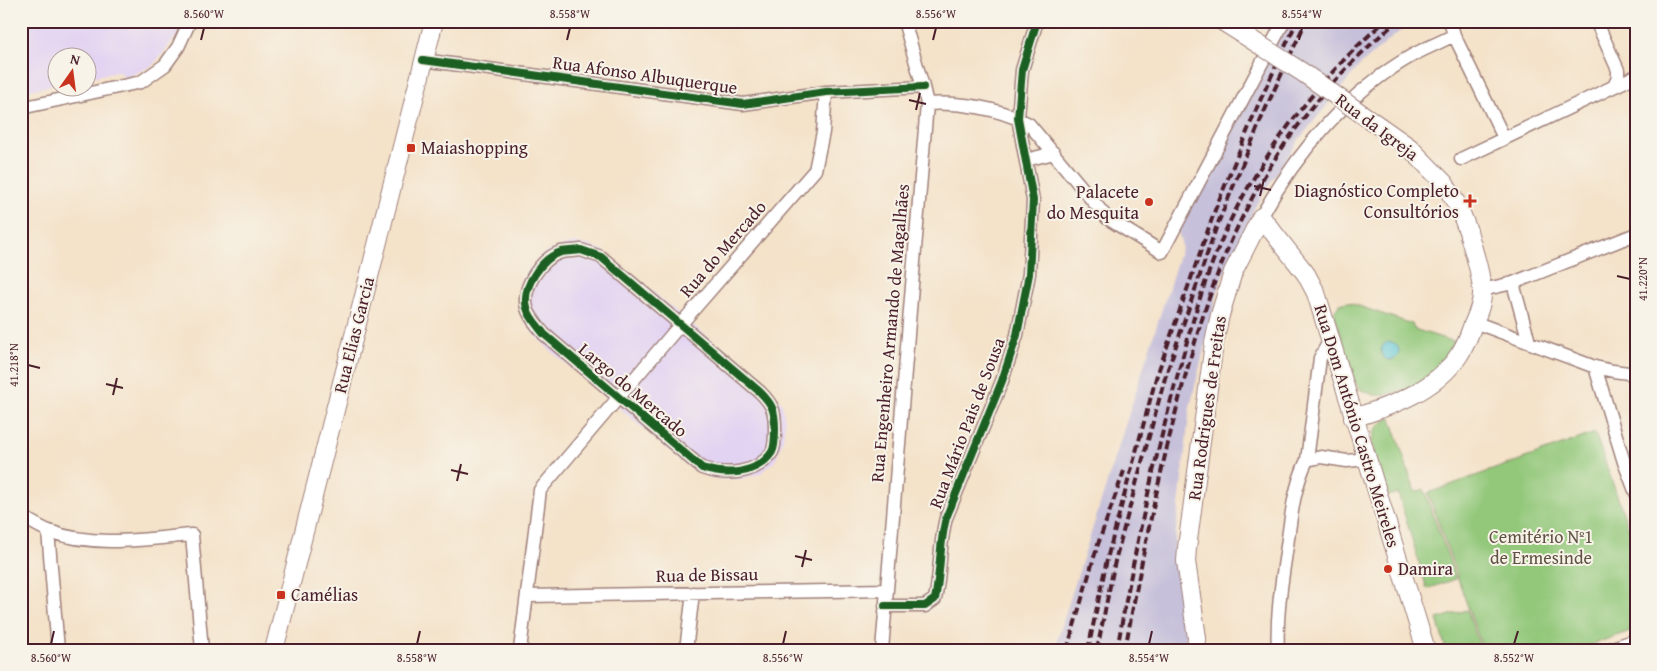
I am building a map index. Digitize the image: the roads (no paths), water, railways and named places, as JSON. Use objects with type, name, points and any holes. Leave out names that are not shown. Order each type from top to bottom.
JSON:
[{"type":"main road","name":"Rua Elias Garcia","points":[[274,650],[434,21]]},
{"type":"main road","name":"Rua da Igreja","points":[[1222,21],[1302,72],[1409,148],[1445,184],[1456,202],[1468,231],[1479,268],[1482,301],[1459,355],[1440,376],[1416,393],[1382,409],[1353,418]]},
{"type":"main road","name":"Rua Dom António Castro Meireles","points":[[1261,217],[1312,284],[1331,338],[1353,418],[1426,650]]},
{"type":"main road","name":"Rua Rodrigues de Freitas","points":[[1198,646],[1187,567],[1187,548],[1214,343],[1220,314],[1231,279],[1246,244],[1261,217]]},
{"type":"street","points":[[21,108],[141,82],[165,65],[178,47],[190,21]]},
{"type":"street","name":"Rua Engenheiro Armando de Magalhães","points":[[882,650],[926,104],[904,21]]},
{"type":"street","name":"Rua Mário Pais de Sousa","points":[[886,606],[925,606],[935,599],[938,587],[942,532],[946,518],[1002,381],[1017,335],[1029,264],[1033,200],[1018,118],[1022,70],[1037,21]]},
{"type":"street","points":[[926,104],[967,106],[1018,118],[1029,124],[1108,218],[1162,252],[1284,21]]},
{"type":"street","points":[[1450,21],[1454,35],[1504,138]]},
{"type":"street","points":[[1596,21],[1618,70],[1624,76],[1634,77]]},
{"type":"street","name":"Rua Rodrigues de Freitas","points":[[1261,217],[1296,162],[1334,116],[1384,74],[1413,55],[1454,35]]},
{"type":"street","name":"Rua Afonso Albuquerque","points":[[423,60],[743,104],[826,92],[923,87]]},
{"type":"street","points":[[1614,86],[1618,78],[1618,70]]},
{"type":"street","points":[[1461,159],[1634,77]]},
{"type":"street","name":"Rua do Mercado","points":[[520,650],[540,490],[815,170],[823,132],[826,92]]},
{"type":"street","points":[[1026,160],[1054,154]]},
{"type":"street","points":[[1482,290],[1513,283],[1636,234]]},
{"type":"street","name":"Largo do Mercado","points":[[581,250],[601,257],[680,325],[771,403],[775,418],[773,450],[765,460],[752,468],[736,472],[715,473],[702,468],[544,334],[526,307],[527,291],[535,272],[546,260],[561,252],[581,250]]},
{"type":"street","points":[[1513,283],[1529,342]]},
{"type":"street","points":[[1474,322],[1595,367],[1636,374]]},
{"type":"street","points":[[1278,650],[1279,606],[1293,506],[1307,460],[1320,358],[1331,338]]},
{"type":"street","points":[[1595,367],[1624,462],[1636,493]]},
{"type":"street","points":[[1307,460],[1321,458],[1348,461],[1367,459]]},
{"type":"street","points":[[21,516],[48,531],[79,540],[134,541],[192,536],[200,650]]},
{"type":"street","points":[[48,531],[58,650]]},
{"type":"street","name":"Rua de Bissau","points":[[527,596],[887,590]]},
{"type":"street","points":[[686,650],[693,593]]},
{"type":"street","points":[[1606,650],[1636,640]]},
{"type":"water","points":[[1386,342],[1394,342],[1399,347],[1397,358],[1386,360],[1381,355],[1381,347]]},
{"type":"railway","points":[[1088,650],[1107,559],[1156,378],[1215,210],[1258,105],[1297,21]]},
{"type":"railway","points":[[1097,650],[1115,561],[1165,378],[1216,228],[1265,110],[1306,21]]},
{"type":"railway","points":[[1117,650],[1144,514],[1167,414],[1196,311],[1220,243],[1255,175],[1305,104],[1343,61],[1385,21]]},
{"type":"railway","points":[[1125,650],[1151,518],[1188,365],[1202,319],[1236,230],[1276,156],[1294,131],[1333,83],[1398,21]]},
{"type":"railway","points":[[1067,650],[1097,547],[1124,471]]},
{"type":"place","name":"Maiashopping","points":[[411,148]]},
{"type":"place","name":"Diagnóstico Completo Consultórios","points":[[1470,201]]},
{"type":"place","name":"Palacete do Mesquita","points":[[1149,202]]},
{"type":"place","name":"Damira","points":[[1388,569]]},
{"type":"place","name":"Camélias","points":[[281,595]]},
{"type":"park label","name":"Cemitério Nº1 de Ermesinde","points":[[1541,547]]}]
